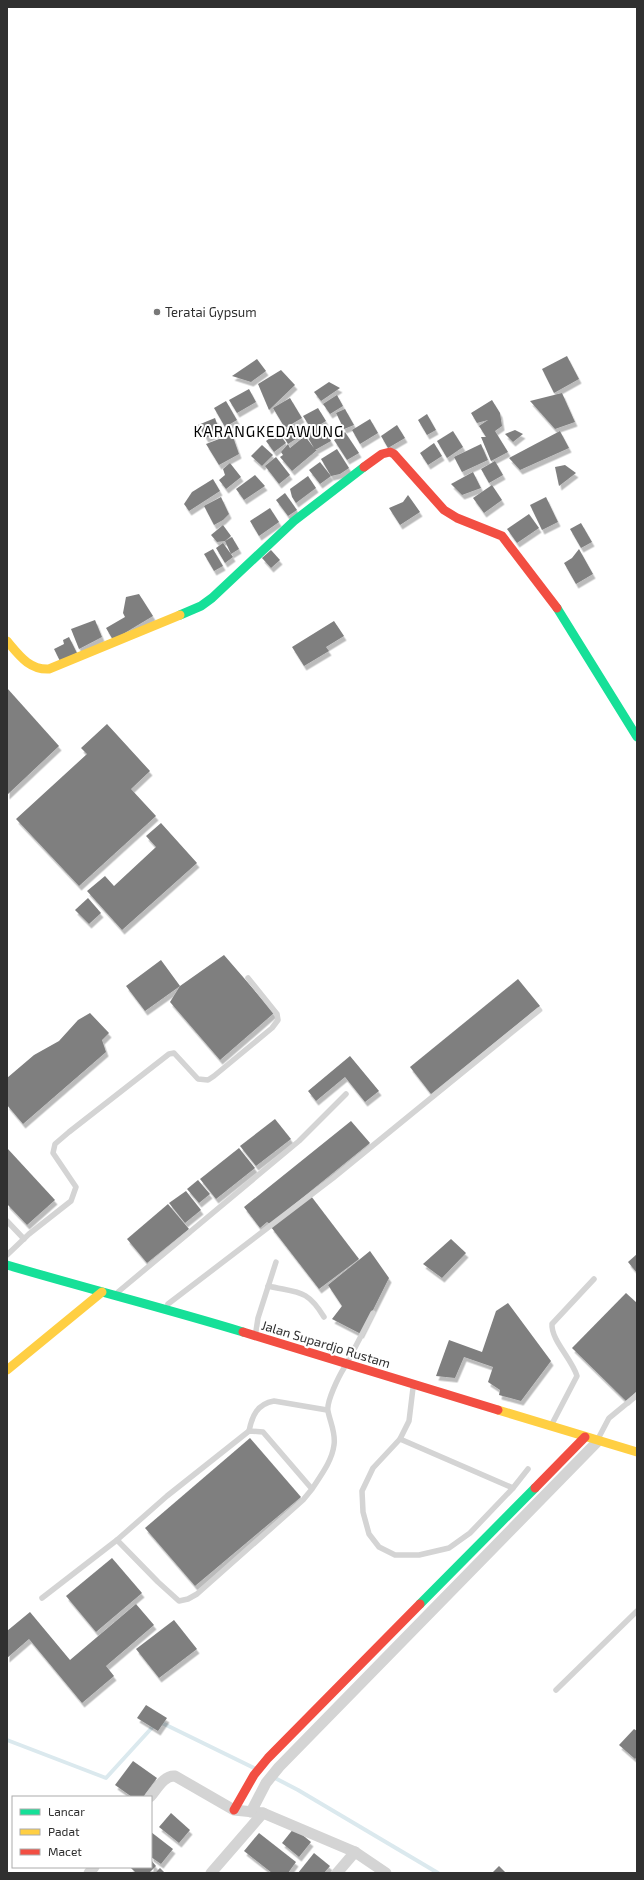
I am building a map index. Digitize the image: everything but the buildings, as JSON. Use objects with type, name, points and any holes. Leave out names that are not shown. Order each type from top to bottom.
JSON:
[{"type":"main road","points":[[7,641],[20,658],[30,666],[40,670],[49,669],[201,606],[217,595],[281,531],[309,508],[382,454],[390,452],[394,454],[440,507],[450,514],[492,530],[502,536],[554,603],[637,737]]},
{"type":"main road","name":"Jalan Supardjo Rustam","points":[[7,1265],[114,1296],[163,1308],[637,1452]]},
{"type":"main road","points":[[7,1370],[102,1292]]},
{"type":"main road","points":[[234,1810],[254,1775],[268,1758],[585,1437]]},
{"type":"street","points":[[251,1812],[266,1782],[279,1767],[598,1441]]},
{"type":"street","points":[[151,1796],[166,1778],[175,1776],[234,1810],[263,1813],[355,1852],[386,1873]]},
{"type":"street","points":[[211,1873],[263,1813]]},
{"type":"street","points":[[337,1873],[355,1852]]},
{"type":"lane","points":[[7,1255],[24,1239],[72,1201],[76,1187],[53,1153],[55,1144],[69,1132],[169,1054],[174,1053],[198,1079],[208,1080],[272,1028],[278,1020],[277,1014],[248,978]]},
{"type":"lane","points":[[163,1308],[333,1178],[539,1010]]},
{"type":"lane","points":[[114,1296],[299,1141],[346,1094]]},
{"type":"lane","points":[[7,1221],[24,1239]]},
{"type":"lane","points":[[255,1336],[258,1318],[276,1262]]},
{"type":"lane","points":[[551,1426],[577,1376],[553,1333],[552,1324],[594,1279]]},
{"type":"lane","points":[[268,1286],[306,1294],[315,1302],[324,1317]]},
{"type":"lane","points":[[117,1540],[179,1601],[188,1599],[197,1594],[303,1500],[327,1466],[335,1444],[334,1428],[327,1410],[339,1375],[347,1363],[373,1313]]},
{"type":"lane","points":[[414,1384],[409,1421],[400,1439],[373,1468],[362,1491],[363,1512],[369,1534],[378,1547],[395,1555],[419,1555],[449,1548],[470,1533],[513,1488],[528,1469]]},
{"type":"lane","points":[[598,1441],[609,1418],[637,1395]]},
{"type":"lane","points":[[42,1598],[117,1540],[167,1496],[249,1431],[252,1418],[258,1408],[268,1402],[274,1401],[327,1410]]},
{"type":"lane","points":[[249,1431],[262,1432],[312,1489]]},
{"type":"lane","points":[[400,1439],[513,1488]]},
{"type":"lane","points":[[556,1690],[637,1611]]},
{"type":"waterway","points":[[7,1740],[106,1778],[158,1721],[256,1769]]},
{"type":"waterway","points":[[273,1777],[298,1790],[438,1873]]},
{"type":"traffic: fast","points":[[180,615],[201,606],[212,598],[294,521],[364,467]]},
{"type":"traffic: fast","points":[[557,608],[637,737]]},
{"type":"traffic: fast","points":[[7,1265],[243,1332]]},
{"type":"traffic: fast","points":[[420,1604],[535,1488]]},
{"type":"traffic: slow","points":[[7,641],[25,661],[36,667],[49,669],[180,615]]},
{"type":"traffic: slow","points":[[7,1370],[102,1292]]},
{"type":"traffic: slow","points":[[498,1410],[637,1452]]},
{"type":"traffic: jam","points":[[364,467],[382,454],[390,452],[394,454],[444,510],[457,518],[502,536],[557,608]]},
{"type":"traffic: jam","points":[[243,1332],[498,1410]]},
{"type":"traffic: jam","points":[[535,1488],[585,1437]]},
{"type":"traffic: jam","points":[[234,1810],[254,1775],[268,1758],[420,1604]]},
{"type":"place","name":"Teratai Gypsum","points":[[157,312]]},
{"type":"district","name":"KARANGKEDAWUNG","points":[[269,432]]}]
